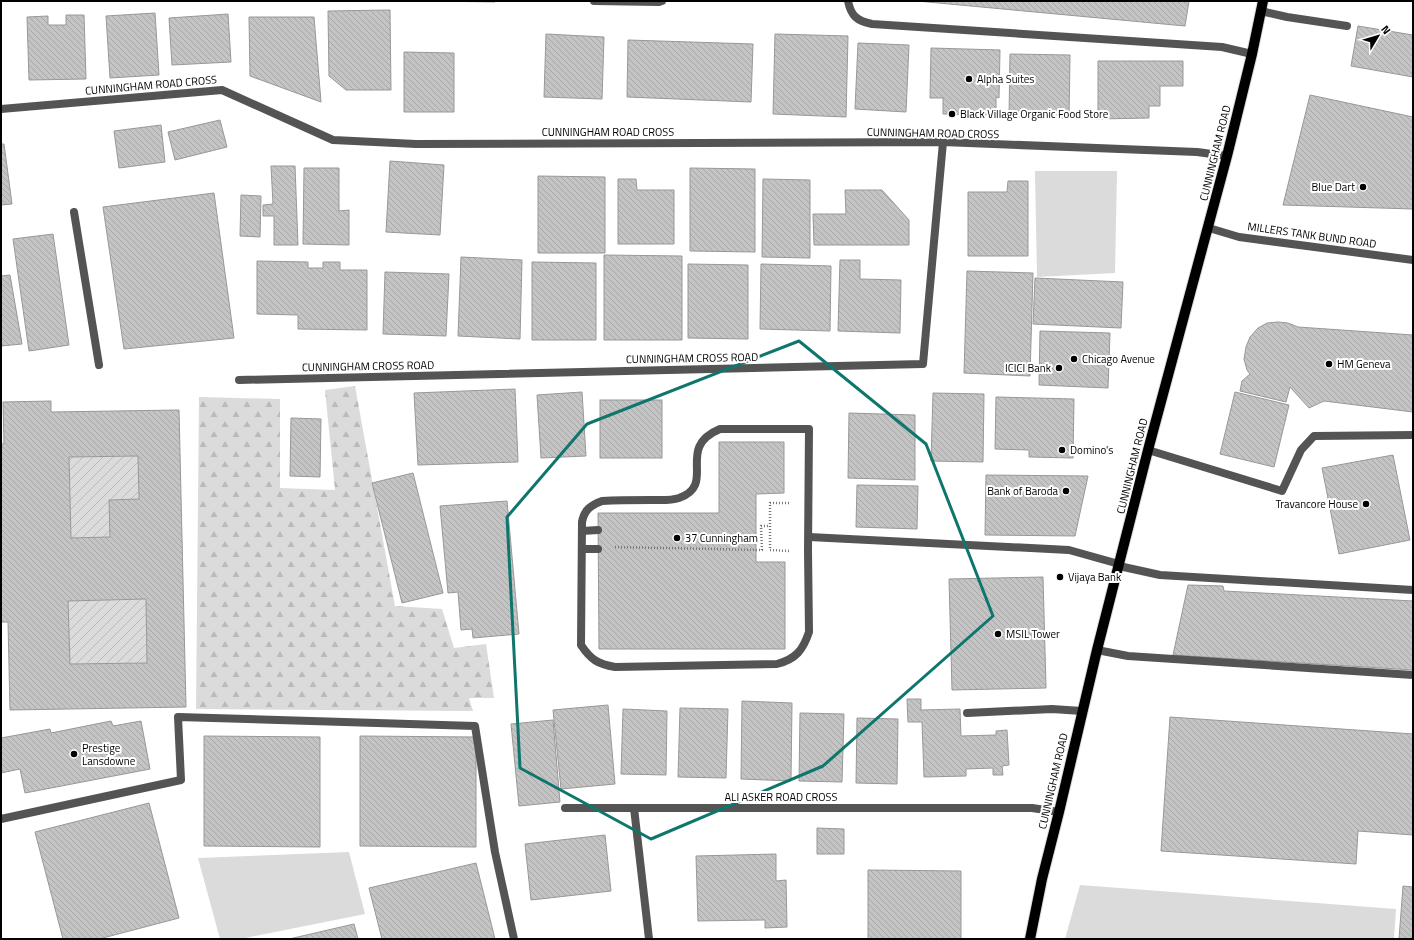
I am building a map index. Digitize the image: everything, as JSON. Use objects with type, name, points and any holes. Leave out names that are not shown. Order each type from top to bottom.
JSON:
[{"type":"main road","name":"CUNNINGHAM ROAD","points":[[1030,939],[1042,879],[1096,650],[1148,450],[1209,228],[1252,54],[1263,1]]},
{"type":"street","points":[[594,1],[662,1]]},
{"type":"street","points":[[848,1],[851,11],[855,17],[862,22],[872,24],[1222,48],[1252,54]]},
{"type":"street","points":[[1261,11],[1287,17],[1347,26]]},
{"type":"street","name":"CUNNINGHAM ROAD CROSS","points":[[1,109],[222,90],[333,140],[416,144],[943,142],[1197,152],[1227,156]]},
{"type":"street","name":"CUNNINGHAM CROSS ROAD","points":[[239,380],[923,364],[943,142]]},
{"type":"street","points":[[74,212],[99,366]]},
{"type":"street","name":"MILLERS TANK BUND ROAD","points":[[1209,228],[1239,237],[1413,260]]},
{"type":"street","points":[[720,429],[809,429],[809,537],[809,632],[806,643],[799,653],[792,658],[777,664],[616,667],[604,665],[593,660],[582,645],[583,516],[594,504],[602,501],[671,499],[684,495],[692,489],[697,481],[696,453],[703,439],[711,433],[720,429]]},
{"type":"street","points":[[1148,450],[1282,491],[1300,450],[1314,436],[1413,434]]},
{"type":"street","points":[[582,530],[598,530]]},
{"type":"street","points":[[809,537],[1069,550],[1119,565],[1160,575],[1413,590]]},
{"type":"street","points":[[582,549],[598,549]]},
{"type":"street","points":[[1096,650],[1128,656],[1413,676]]},
{"type":"street","points":[[966,713],[1052,709],[1082,711]]},
{"type":"street","points":[[1,818],[181,780],[178,717],[475,726],[495,852],[514,939]]},
{"type":"street","name":"ALI ASKER ROAD CROSS","points":[[565,808],[1032,808],[1059,812]]},
{"type":"street","points":[[634,808],[649,939]]},
{"type":"path","points":[[784,503],[770,503],[770,550],[808,551]]},
{"type":"path","points":[[614,547],[762,550],[761,526],[770,526]]},
{"type":"highlighted area","points":[[799,341],[926,444],[993,616],[823,766],[651,839],[520,768],[507,517],[587,424]]},
{"type":"green space","points":[[1035,171],[1117,171],[1115,273],[1037,277]]},
{"type":"green space","points":[[355,386],[395,606],[442,609],[454,648],[486,644],[494,698],[469,698],[473,711],[196,709],[199,397],[280,399],[280,488],[335,490],[325,390]]},
{"type":"green space","points":[[138,456],[139,499],[109,500],[110,537],[71,538],[69,457]]},
{"type":"green space","points":[[146,599],[147,663],[70,664],[68,601]]},
{"type":"green space","points":[[349,852],[365,914],[240,939],[220,939],[198,858]]},
{"type":"green space","points":[[1080,885],[1396,909],[1394,939],[1065,939]]},
{"type":"building","points":[[434,1],[495,1],[495,2]]},
{"type":"building","points":[[917,1],[1189,1],[1185,26]]},
{"type":"building","points":[[390,10],[391,90],[346,90],[329,76],[328,11]]},
{"type":"building","points":[[155,13],[159,75],[110,78],[106,16]]},
{"type":"building","points":[[228,14],[231,62],[172,65],[169,18]]},
{"type":"building","points":[[66,15],[84,15],[86,79],[29,80],[27,17],[48,16],[48,25],[66,25]]},
{"type":"building","points":[[249,17],[314,17],[321,102],[250,76]]},
{"type":"building","points":[[1358,26],[1413,35],[1413,77],[1351,66]]},
{"type":"building","points":[[546,34],[604,37],[602,99],[544,97]]},
{"type":"building","points":[[775,34],[848,36],[846,117],[773,114]]},
{"type":"building","points":[[628,40],[753,44],[751,102],[627,97]]},
{"type":"building","points":[[858,43],[909,45],[906,112],[855,109]]},
{"type":"building","points":[[931,48],[1000,50],[999,98],[996,97],[996,115],[943,114],[943,98],[930,98]]},
{"type":"building","points":[[404,52],[454,53],[454,112],[404,112]]},
{"type":"building","points":[[1010,54],[1070,55],[1069,118],[1009,117]]},
{"type":"building","points":[[1098,61],[1183,61],[1183,86],[1160,86],[1160,106],[1149,106],[1149,118],[1098,119]]},
{"type":"building","points":[[1310,95],[1413,117],[1413,209],[1283,205]]},
{"type":"building","points":[[220,120],[227,147],[175,160],[168,132]]},
{"type":"building","points":[[161,125],[165,162],[119,168],[114,131]]},
{"type":"building","points":[[1,144],[4,144],[12,204],[1,205]]},
{"type":"building","points":[[390,161],[444,165],[440,235],[386,232]]},
{"type":"building","points":[[271,166],[295,166],[298,245],[274,245],[274,216],[263,216],[263,205],[273,204]]},
{"type":"building","points":[[304,168],[339,168],[339,211],[349,210],[349,245],[303,244]]},
{"type":"building","points":[[690,168],[755,169],[755,252],[690,251]]},
{"type":"building","points":[[538,176],[605,177],[605,253],[538,253]]},
{"type":"building","points":[[618,179],[636,179],[637,190],[674,190],[674,244],[618,244]]},
{"type":"building","points":[[763,179],[810,180],[810,258],[762,257]]},
{"type":"building","points":[[1008,181],[1028,181],[1028,256],[968,256],[968,192],[1007,192]]},
{"type":"building","points":[[845,190],[882,190],[909,220],[909,245],[814,245],[813,214],[846,214]]},
{"type":"building","points":[[214,193],[234,338],[124,349],[103,207]]},
{"type":"building","points":[[241,195],[261,196],[260,237],[240,236]]},
{"type":"building","points":[[53,234],[69,345],[29,351],[13,239]]},
{"type":"building","points":[[604,255],[682,256],[682,340],[604,340]]},
{"type":"building","points":[[461,257],[522,260],[520,339],[458,336]]},
{"type":"building","points":[[840,260],[860,260],[860,279],[901,280],[900,333],[838,331]]},
{"type":"building","points":[[257,261],[308,262],[308,268],[323,268],[323,262],[340,262],[340,270],[367,270],[367,330],[298,329],[298,315],[257,314]]},
{"type":"building","points":[[532,262],[596,263],[596,340],[532,340]]},
{"type":"building","points":[[688,264],[748,265],[748,339],[688,338]]},
{"type":"building","points":[[761,264],[831,266],[830,331],[760,329]]},
{"type":"building","points":[[967,271],[1033,273],[1030,376],[964,373]]},
{"type":"building","points":[[385,272],[449,274],[446,336],[383,334]]},
{"type":"building","points":[[10,275],[22,344],[1,346],[1,276]]},
{"type":"building","points":[[1035,278],[1123,282],[1121,328],[1033,324]]},
{"type":"building","name":"HM Geneva","points":[[1267,323],[1288,323],[1298,327],[1413,335],[1413,412],[1324,401],[1309,408],[1290,387],[1286,402],[1240,391],[1242,381],[1250,374],[1247,370],[1244,359],[1246,347],[1250,337],[1258,328]]},
{"type":"building","name":"Chicago Avenue","points":[[1040,331],[1110,333],[1108,388],[1039,385]]},
{"type":"building","points":[[515,389],[518,462],[418,465],[414,393]]},
{"type":"building","points":[[582,392],[586,456],[541,458],[537,395]]},
{"type":"building","points":[[1235,392],[1289,405],[1274,467],[1220,454]]},
{"type":"building","points":[[933,393],[984,394],[983,462],[931,461]]},
{"type":"building","points":[[996,397],[1074,399],[1073,458],[1029,457],[1029,450],[995,449]]},
{"type":"building","points":[[600,400],[662,400],[662,458],[600,458]]},
{"type":"building","points":[[51,401],[51,412],[179,410],[186,707],[10,710],[8,622],[1,622],[1,444],[4,444],[3,402]],"holes":[[[138,456],[139,499],[109,500],[110,537],[71,538],[69,457]],[[146,599],[147,663],[70,664],[68,601]]]},
{"type":"building","points":[[849,413],[915,415],[915,480],[848,478]]},
{"type":"building","points":[[291,418],[321,419],[320,477],[290,476]]},
{"type":"building","name":"37 Cunningham","points":[[719,442],[784,442],[784,493],[756,494],[756,562],[785,562],[785,649],[599,649],[598,513],[719,513]]},
{"type":"building","name":"Travancore House","points":[[1393,455],[1410,540],[1339,554],[1322,468]]},
{"type":"building","points":[[413,473],[443,593],[402,603],[372,483]]},
{"type":"building","points":[[986,475],[1088,476],[1075,536],[985,535]]},
{"type":"building","points":[[857,485],[918,486],[917,529],[856,527]]},
{"type":"building","points":[[507,501],[519,634],[473,638],[472,629],[461,630],[458,592],[448,593],[440,506]]},
{"type":"building","name":"MSIL Tower","points":[[1043,577],[1046,688],[952,690],[949,579]]},
{"type":"building","points":[[1188,585],[1223,586],[1224,591],[1413,601],[1413,670],[1173,655]]},
{"type":"building","points":[[907,699],[921,699],[921,710],[960,709],[961,736],[996,735],[996,731],[1007,730],[1009,765],[1002,766],[1003,775],[993,775],[993,768],[966,769],[966,776],[924,777],[922,722],[908,722]]},
{"type":"building","points":[[742,701],[792,703],[791,781],[741,779]]},
{"type":"building","points":[[608,705],[615,784],[561,789],[553,710]]},
{"type":"building","points":[[680,708],[728,709],[726,778],[678,777]]},
{"type":"building","points":[[623,709],[667,711],[666,775],[621,774]]},
{"type":"building","points":[[800,713],[844,714],[842,782],[799,781]]},
{"type":"building","points":[[1170,717],[1413,734],[1413,835],[1358,831],[1356,864],[1161,851]]},
{"type":"building","points":[[857,718],[898,719],[897,784],[856,783]]},
{"type":"building","points":[[553,720],[560,802],[519,806],[511,724]]},
{"type":"building","name":"Prestige Lansdowne","points":[[111,721],[113,726],[141,721],[150,769],[25,793],[20,769],[1,773],[1,738],[50,729],[51,733]]},
{"type":"building","points":[[204,736],[320,737],[320,847],[204,846]]},
{"type":"building","points":[[360,736],[476,737],[476,847],[360,846]]},
{"type":"building","points":[[149,803],[179,918],[99,939],[63,939],[35,832]]},
{"type":"building","points":[[817,828],[844,829],[844,854],[817,854]]},
{"type":"building","points":[[605,835],[611,891],[531,900],[525,844]]},
{"type":"building","points":[[776,854],[776,881],[786,880],[787,927],[765,928],[765,920],[698,921],[696,856]]},
{"type":"building","points":[[476,863],[495,939],[382,939],[369,888]]},
{"type":"building","points":[[868,870],[961,871],[961,939],[868,939]]},
{"type":"building","points":[[1403,886],[1413,887],[1413,939],[1399,939]]},
{"type":"building","points":[[354,924],[358,939],[289,939]]},
{"type":"place","name":"Alpha Suites","points":[[969,79]]},
{"type":"place","name":"Black Village Organic Food Store","points":[[952,114]]},
{"type":"place","name":"Blue Dart","points":[[1363,187]]},
{"type":"place","name":"Chicago Avenue","points":[[1074,359]]},
{"type":"place","name":"HM Geneva","points":[[1329,364]]},
{"type":"place","name":"ICICI Bank","points":[[1059,368]]},
{"type":"place","name":"Domino's","points":[[1062,450]]},
{"type":"place","name":"Bank of Baroda","points":[[1066,491]]},
{"type":"place","name":"Travancore House","points":[[1366,504]]},
{"type":"place","name":"37 Cunningham","points":[[677,538]]},
{"type":"place","name":"Vijaya Bank","points":[[1060,577]]},
{"type":"place","name":"MSIL Tower","points":[[998,634]]},
{"type":"place","name":"Prestige Lansdowne","points":[[74,754]]}]
